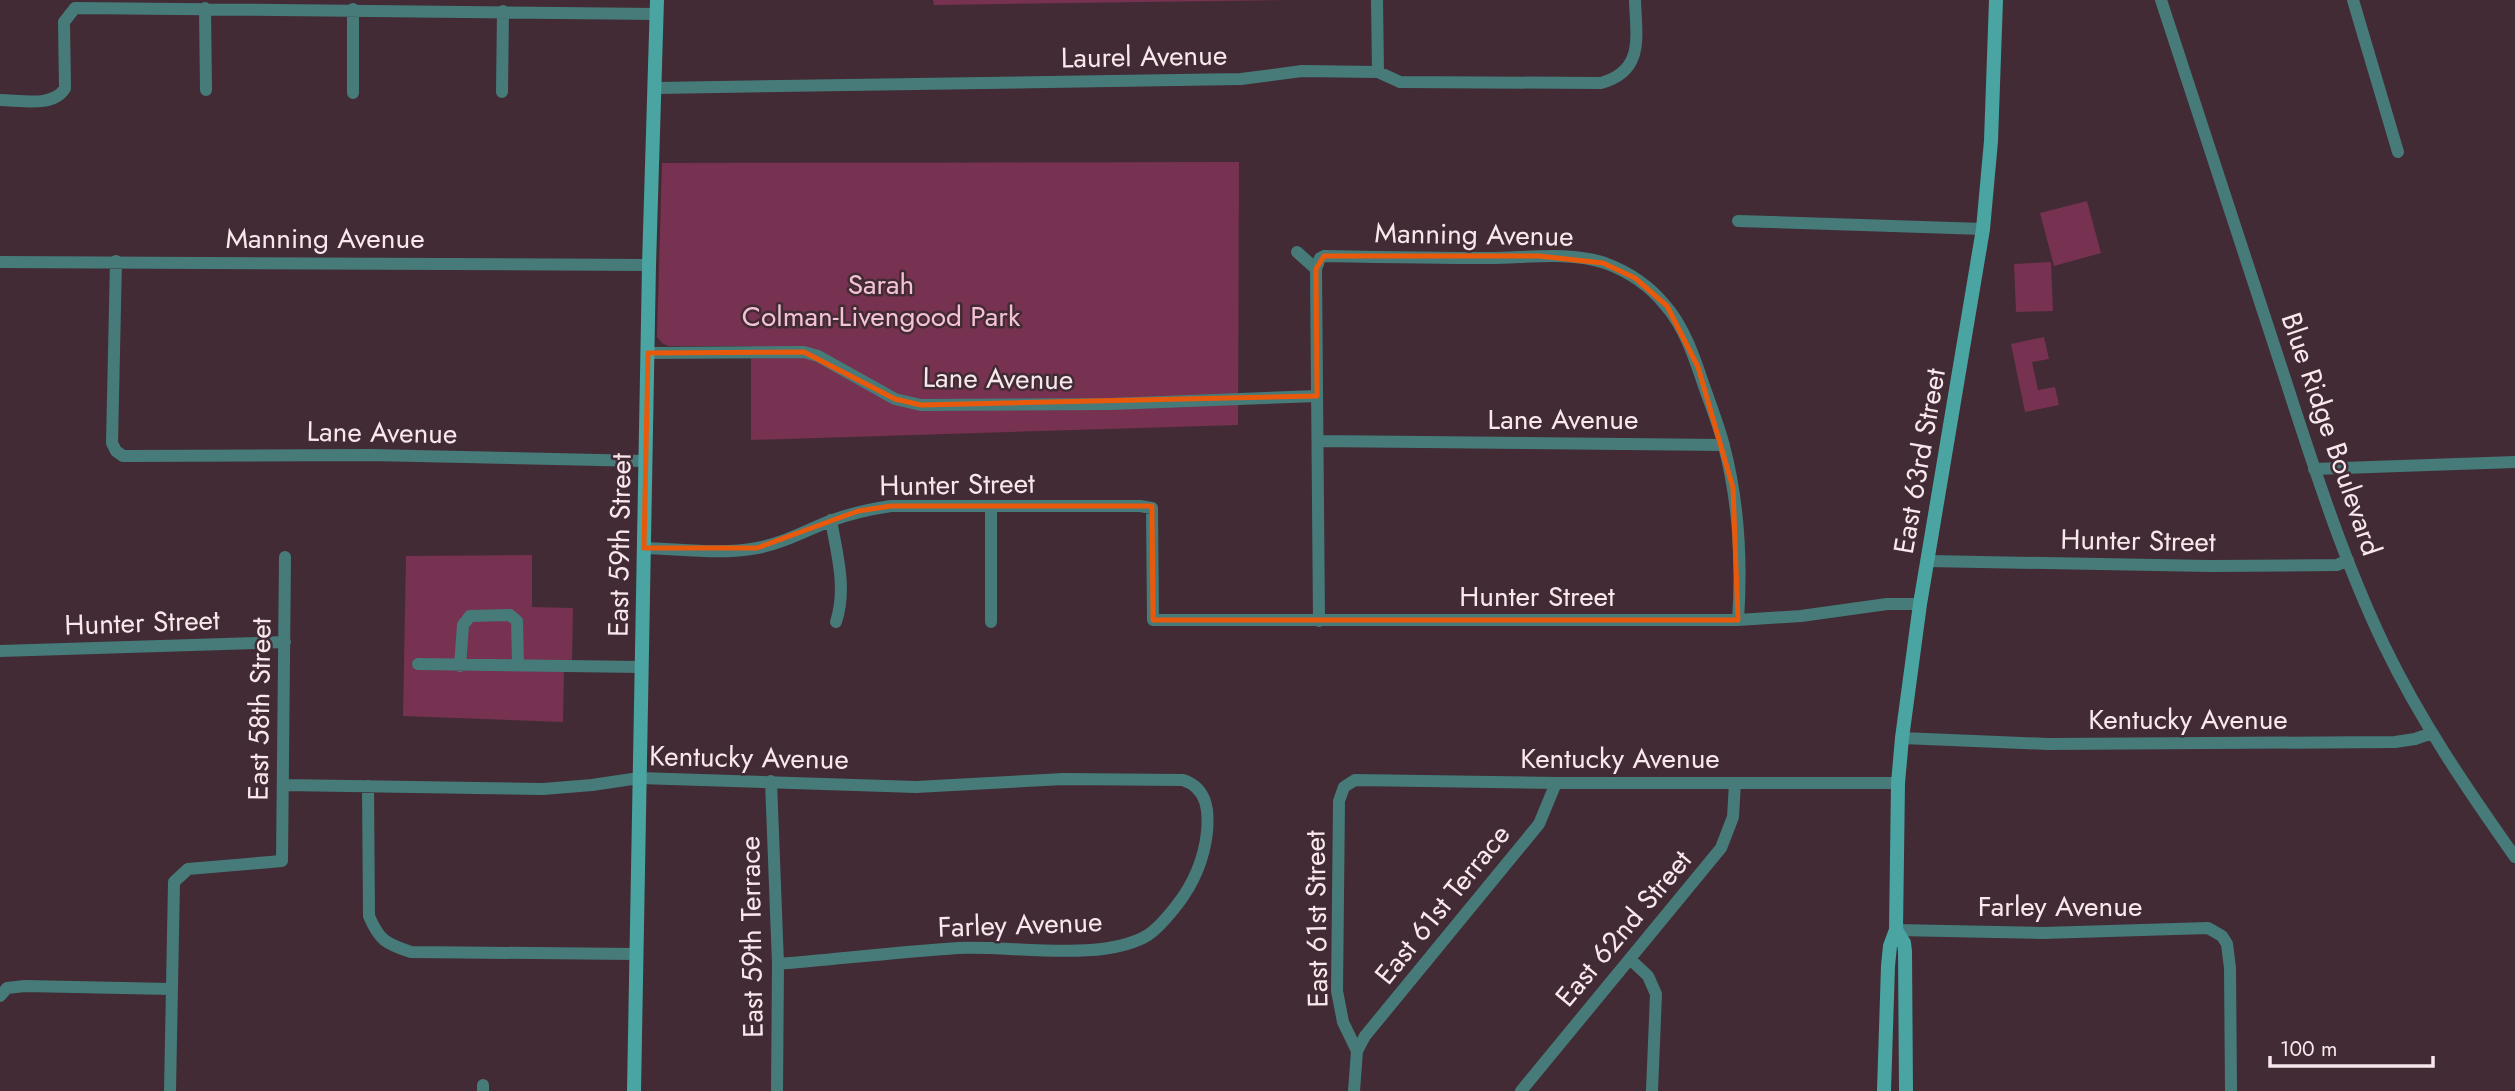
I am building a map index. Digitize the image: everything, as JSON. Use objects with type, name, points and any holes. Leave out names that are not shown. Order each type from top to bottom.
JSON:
[{"type":"main road","name":"East 63rd Street","points":[[1884,1091],[1888,966],[1890,946],[1896,930],[1898,783],[1902,738],[1920,604],[1983,229],[1991,141],[1996,0]]},
{"type":"main road","name":"East 59th Street","points":[[634,1091],[649,265],[657,7]]},
{"type":"main road","name":"East 63rd Street","points":[[1896,930],[1904,943],[1905,951],[1906,1091]]},
{"type":"street","points":[[1377,0],[1378,72]]},
{"type":"street","name":"Laurel Avenue","points":[[656,88],[1241,79],[1302,71],[1378,72],[1399,82],[1601,83],[1615,79],[1627,69],[1636,50],[1635,0]]},
{"type":"street","name":"Blue Ridge Boulevard","points":[[2161,0],[2314,468],[2348,560],[2384,646],[2432,733],[2515,857]]},
{"type":"street","points":[[2353,0],[2398,152]]},
{"type":"street","points":[[0,100],[57,98],[65,88],[64,22],[75,8],[503,11],[657,7]]},
{"type":"street","points":[[205,8],[206,90]]},
{"type":"street","points":[[353,9],[354,93]]},
{"type":"street","points":[[502,92],[503,11]]},
{"type":"street","points":[[1738,221],[1983,229]]},
{"type":"street","points":[[1297,252],[1316,269],[1319,621]]},
{"type":"street","name":"Manning Avenue","points":[[1316,269],[1320,258],[1324,256],[1539,256],[1603,262],[1649,287],[1667,306],[1698,367],[1724,444]]},
{"type":"street","name":"Lane Avenue","points":[[116,261],[112,443],[123,456],[370,455],[645,461]]},
{"type":"street","name":"Manning Avenue","points":[[0,262],[649,265]]},
{"type":"street","name":"Lane Avenue","points":[[648,353],[804,352],[818,356],[895,398],[921,405],[1111,404],[1317,396]]},
{"type":"street","name":"Lane Avenue","points":[[1318,441],[1724,444]]},
{"type":"street","points":[[1724,444],[1739,531],[1741,582],[1738,620]]},
{"type":"street","points":[[2314,468],[2515,462]]},
{"type":"street","name":"Hunter Street","points":[[644,548],[757,548],[793,538],[831,520],[891,506],[1152,508],[1153,620],[1738,620],[1801,616],[1887,604],[1920,604]]},
{"type":"street","points":[[991,507],[991,622]]},
{"type":"street","points":[[831,520],[843,586],[836,622]]},
{"type":"street","name":"East 58th Street","points":[[171,989],[174,882],[188,869],[282,861],[285,557]]},
{"type":"street","name":"Hunter Street","points":[[1927,561],[2222,566],[2337,565],[2348,560]]},
{"type":"street","points":[[460,666],[463,625],[470,616],[510,615],[517,621],[519,664]]},
{"type":"street","name":"Hunter Street","points":[[0,652],[285,642]]},
{"type":"street","points":[[418,664],[642,667]]},
{"type":"street","name":"Kentucky Avenue","points":[[1902,738],[2048,744],[2395,742],[2432,733]]},
{"type":"street","name":"Kentucky Avenue","points":[[284,785],[543,789],[592,786],[639,778],[916,787],[1064,779],[1183,780],[1192,783],[1205,799]]},
{"type":"street","name":"Kentucky Avenue","points":[[1344,787],[1355,780],[1898,783]]},
{"type":"street","name":"East 59th Terrace","points":[[771,781],[778,964],[777,1091]]},
{"type":"street","name":"East 61st Terrace","points":[[1357,1051],[1365,1036],[1539,824],[1556,783]]},
{"type":"street","name":"East 62nd Street","points":[[1521,1091],[1721,848],[1733,817],[1735,783]]},
{"type":"street","points":[[368,786],[369,916],[376,933],[387,943],[411,952],[635,954]]},
{"type":"street","name":"East 61st Street","points":[[1344,787],[1339,801],[1337,991],[1343,1021],[1357,1051],[1354,1091]]},
{"type":"street","name":"Farley Avenue","points":[[778,964],[960,948],[1085,950],[1130,944],[1163,923],[1191,886],[1205,852],[1208,820],[1205,799]]},
{"type":"street","name":"Farley Avenue","points":[[1896,930],[2043,933],[2208,929],[2222,936],[2227,944],[2230,968],[2231,1091]]},
{"type":"street","points":[[1630,959],[1648,976],[1656,994],[1653,1091]]},
{"type":"street","points":[[4,992],[171,989],[170,1091]]},
{"type":"highlighted area","points":[[1324,256],[1539,256],[1603,263],[1635,278],[1667,306],[1698,367],[1733,488],[1738,620],[1153,620],[1152,506],[891,506],[858,511],[757,548],[644,548],[648,353],[804,352],[895,399],[921,405],[1317,396],[1316,269]]},
{"type":"green space","points":[[933,0],[1290,0],[934,5]]},
{"type":"green space","name":"Sarah Colman-Livengood Park","points":[[1239,162],[1238,425],[751,440],[751,346],[668,346],[657,337],[662,163]]},
{"type":"green space","points":[[2087,201],[2101,253],[2054,266],[2040,213]]},
{"type":"green space","points":[[2051,262],[2053,311],[2016,312],[2014,264]]},
{"type":"green space","points":[[2044,337],[2049,359],[2032,362],[2038,390],[2055,387],[2059,405],[2025,412],[2011,344]]},
{"type":"green space","points":[[532,555],[532,607],[573,608],[572,660],[564,672],[563,722],[403,716],[406,556]]}]
